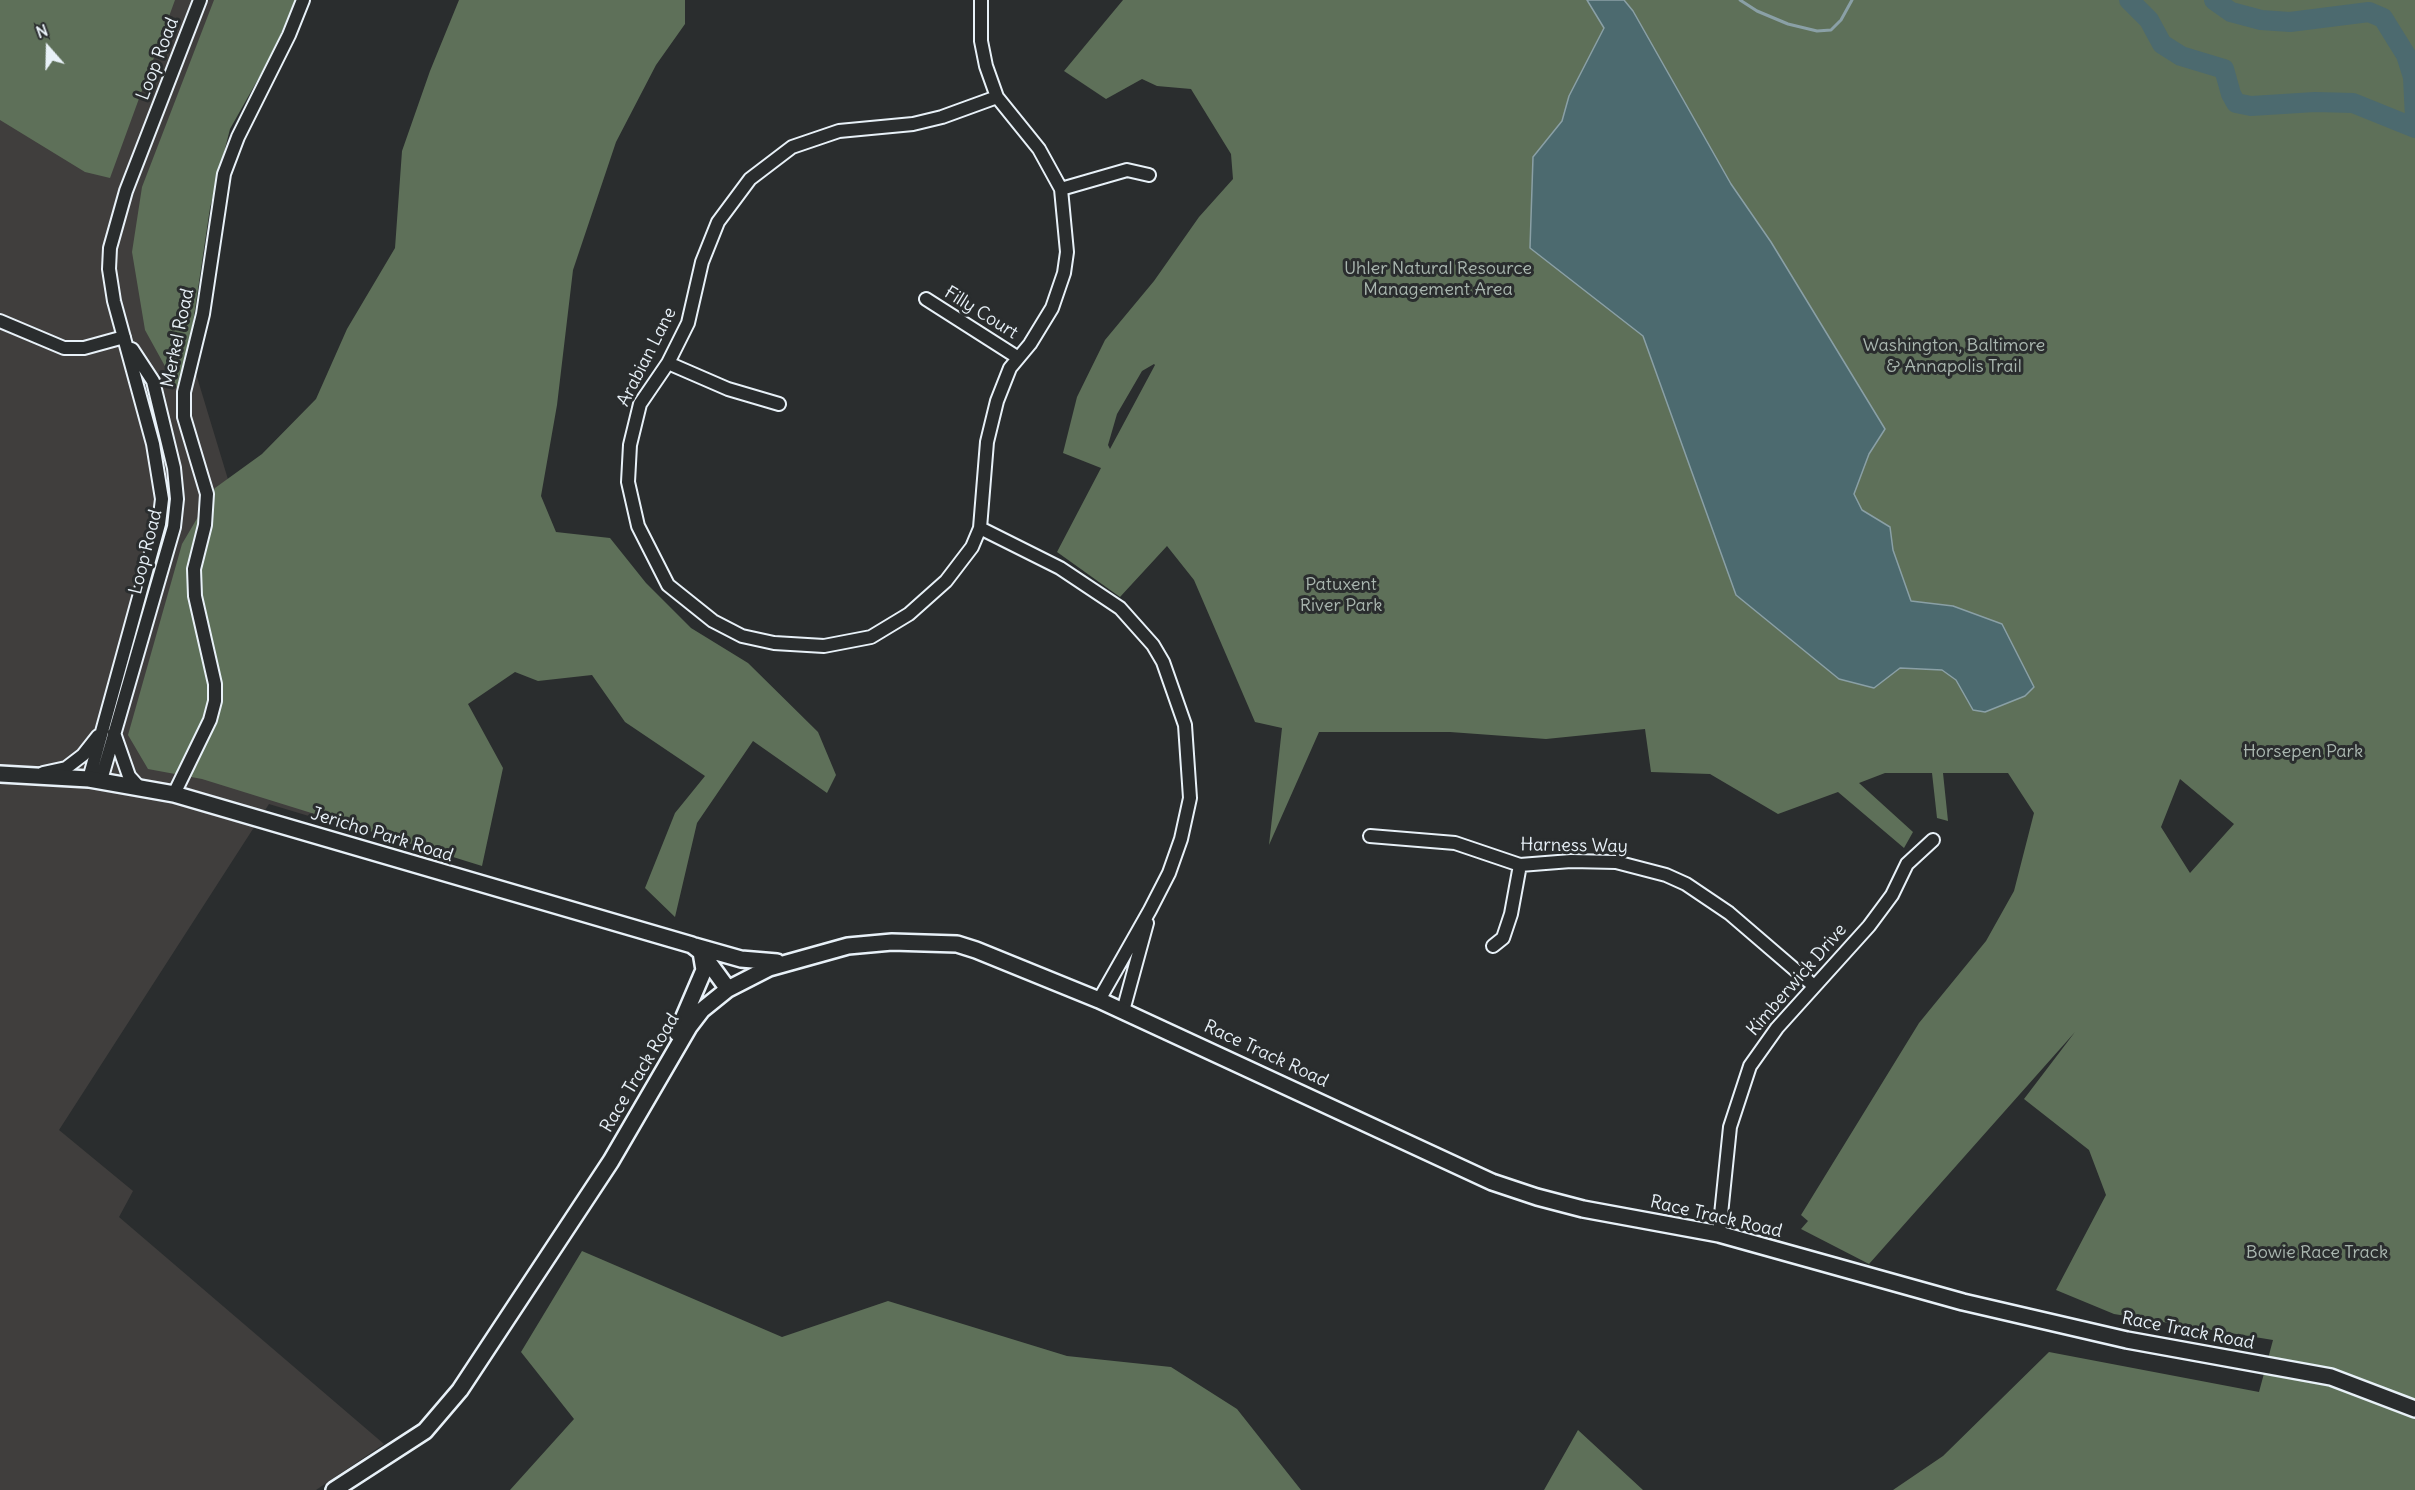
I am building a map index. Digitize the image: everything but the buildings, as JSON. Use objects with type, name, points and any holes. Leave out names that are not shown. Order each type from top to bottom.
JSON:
[{"type":"street","name":"Loop Road","points":[[95,779],[159,524],[162,499],[153,444],[114,302],[110,269],[115,224],[200,0]]},
{"type":"street","name":"Merkel Road","points":[[174,794],[210,720],[215,684],[195,596],[194,569],[205,525],[207,494],[184,417],[184,392],[203,314],[224,174],[238,137],[289,35],[303,0]]},
{"type":"street","points":[[981,0],[981,42],[986,66],[997,97]]},
{"type":"street","name":"Arabian Lane","points":[[997,97],[1044,157],[1060,189],[1067,252],[1064,273],[1052,308],[1030,345],[1017,357],[1002,386],[991,423],[980,528],[972,547],[946,581],[909,614],[871,637],[824,646],[774,643],[742,636],[713,621],[668,585],[645,544],[634,515],[628,482],[630,445],[640,404],[668,363],[688,324],[702,262],[718,222],[739,192],[764,166],[792,147],[821,136],[840,131],[913,124],[942,117],[997,97]]},
{"type":"street","points":[[1060,189],[1127,170],[1149,175]]},
{"type":"street","name":"Filly Court","points":[[926,299],[1017,357]]},
{"type":"street","points":[[0,321],[64,348],[84,348],[124,338]]},
{"type":"street","points":[[668,363],[728,389],[779,404]]},
{"type":"street","points":[[980,528],[1060,568],[1106,597],[1135,624],[1163,662],[1185,725],[1190,798],[1181,839],[1169,873],[1099,1000]]},
{"type":"street","points":[[32,776],[66,768],[108,731],[126,770],[138,786]]},
{"type":"street","name":"Jericho Park Road","points":[[0,774],[95,779],[174,794],[696,948],[764,962],[795,960]]},
{"type":"street","name":"Harness Way","points":[[1370,836],[1455,843],[1520,865],[1571,861],[1616,862],[1666,875],[1686,884],[1729,913],[1814,986]]},
{"type":"street","name":"Kimberwick Drive","points":[[1719,1234],[1726,1148],[1743,1082],[1760,1049],[1814,986],[1846,953],[1886,903],[1907,864],[1933,840]]},
{"type":"street","points":[[1493,946],[1503,938],[1511,914],[1520,865]]},
{"type":"street","points":[[1123,1011],[1140,955],[1150,910]]},
{"type":"street","name":"Race Track Road","points":[[334,1490],[425,1431],[442,1414],[611,1161],[673,1054],[702,1010],[728,989],[752,974],[795,960],[868,944],[920,942],[957,944],[1099,1000],[1492,1182],[1582,1209],[1719,1234],[1842,1270],[2059,1324],[2331,1377],[2415,1409]]},
{"type":"street","points":[[696,948],[728,989]]},
{"type":"street","points":[[673,1054],[674,1040],[704,970],[696,948]]},
{"type":"shaded area","points":[[0,0],[251,0],[162,253],[187,344],[332,823],[269,804],[59,1130],[133,1191],[119,1217],[384,1444],[316,1490],[0,1490]]},
{"type":"green space","points":[[0,0],[175,0],[110,178],[85,172],[0,120]]},
{"type":"green space","points":[[214,0],[296,0],[271,56],[230,129],[210,208],[190,343],[177,388],[145,330],[132,252],[142,187]]},
{"type":"green space","points":[[459,0],[685,0],[685,24],[656,65],[616,142],[573,270],[557,405],[541,496],[556,532],[610,538],[646,583],[691,628],[748,663],[818,732],[836,775],[827,793],[753,741],[697,823],[675,917],[645,888],[675,813],[705,776],[625,722],[592,675],[538,681],[515,672],[468,704],[503,768],[482,866],[202,779],[148,769],[128,735],[182,544],[215,488],[262,454],[316,399],[347,329],[395,248],[402,151],[430,71]]},
{"type":"green space","points":[[1123,0],[2415,0],[2415,1490],[1893,1490],[1943,1456],[2049,1352],[2259,1392],[2273,1340],[2114,1314],[2056,1290],[2106,1195],[2089,1150],[2024,1099],[2075,1032],[1869,1264],[1801,1229],[1808,1221],[1801,1215],[1919,1023],[1986,941],[2014,891],[2034,813],[2008,773],[1943,773],[1948,821],[1937,818],[1932,773],[1885,773],[1859,783],[1913,832],[1904,848],[1838,792],[1778,814],[1710,774],[1651,772],[1645,729],[1546,739],[1450,732],[1319,732],[1269,845],[1282,728],[1255,722],[1194,580],[1167,546],[1120,597],[1057,552],[1101,468],[1063,453],[1077,397],[1105,340],[1154,281],[1199,217],[1233,179],[1231,154],[1191,89],[1157,86],[1142,79],[1106,99],[1064,71]],"holes":[[[1155,365],[1110,449],[1108,445],[1117,414],[1142,371]],[[2180,779],[2234,824],[2190,873],[2161,827]]]},
{"type":"green space","points":[[582,1251],[782,1337],[888,1301],[1067,1356],[1171,1367],[1237,1409],[1301,1490],[510,1490],[574,1419],[521,1352]]},
{"type":"green space","points":[[1578,1430],[1643,1490],[1544,1490]]},
{"type":"water","points":[[1587,0],[1624,0],[1633,11],[1731,184],[1771,242],[1885,429],[1869,454],[1854,494],[1862,510],[1890,527],[1893,550],[1911,601],[1953,606],[2002,624],[2034,687],[2025,696],[1985,712],[1973,710],[1956,680],[1942,670],[1900,668],[1874,688],[1839,679],[1736,595],[1643,336],[1530,248],[1533,157],[1562,121],[1569,96],[1604,28]]},
{"type":"waterway","points":[[1740,0],[1757,11],[1788,24],[1817,31],[1831,30],[1841,20],[1852,0]]},
{"type":"waterway","points":[[2129,0],[2149,20],[2162,44],[2181,56],[2224,69],[2236,103],[2251,106],[2315,102],[2353,103],[2415,128]]},
{"type":"waterway","points":[[2214,0],[2231,12],[2261,20],[2290,22],[2369,12],[2383,18],[2406,55],[2413,77],[2415,118]]},
{"type":"park label","name":"Uhler Natural Resource Management Area","points":[[1438,279]]},
{"type":"park label","name":"Washington, Baltimore & Annapolis Trail","points":[[1954,356]]},
{"type":"park label","name":"Patuxent River Park","points":[[1341,595]]},
{"type":"park label","name":"Horsepen Park","points":[[2303,752]]},
{"type":"park label","name":"Bowie Race Track","points":[[2317,1253]]}]
